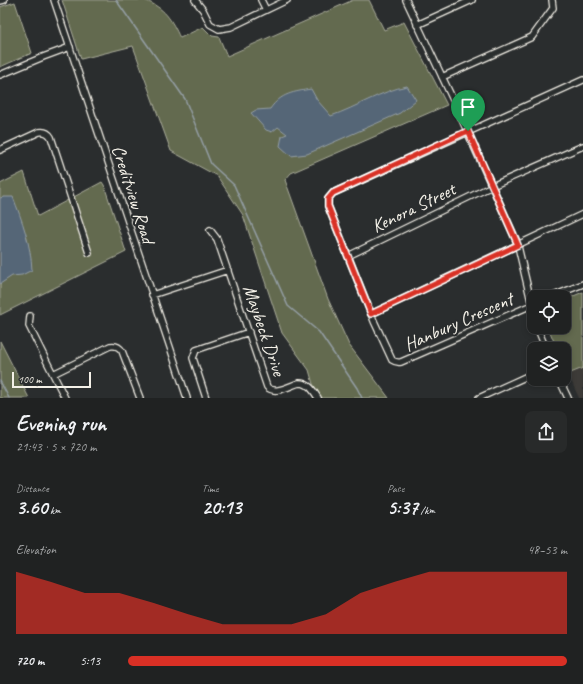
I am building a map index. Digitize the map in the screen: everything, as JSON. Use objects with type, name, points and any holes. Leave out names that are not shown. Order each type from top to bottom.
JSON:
[{"type":"street","points":[[0,1],[4,0]]},
{"type":"street","name":"Creditview Road","points":[[54,0],[187,398]]},
{"type":"street","points":[[195,0],[203,10],[210,24],[218,29],[230,27],[287,0]]},
{"type":"street","points":[[261,0],[266,10]]},
{"type":"street","points":[[406,0],[468,131],[518,245],[529,290]]},
{"type":"street","points":[[418,25],[472,0]]},
{"type":"street","points":[[442,77],[532,37],[553,8],[552,0]]},
{"type":"street","points":[[0,75],[70,47]]},
{"type":"street","points":[[468,131],[583,80]]},
{"type":"street","name":"Hanbury Crescent","points":[[468,131],[330,196],[328,199],[328,206],[371,314],[392,360],[398,363],[527,308]]},
{"type":"street","points":[[0,150],[38,132],[46,132],[52,137],[88,253]]},
{"type":"street","name":"Kenora Street","points":[[348,256],[492,186],[583,146]]},
{"type":"street","points":[[371,314],[583,214]]},
{"type":"street","name":"Maybeck Drive","points":[[210,230],[217,239],[268,388],[276,390],[303,383],[311,387],[318,398]]},
{"type":"street","points":[[152,295],[228,270]]},
{"type":"street","points":[[568,290],[583,284]]},
{"type":"street","points":[[30,316],[29,326],[65,398]]},
{"type":"street","points":[[206,398],[193,358],[196,350],[249,332]]},
{"type":"street","points":[[53,374],[114,345],[121,348],[140,398]]},
{"type":"street","points":[[480,398],[527,376]]},
{"type":"street","points":[[562,386],[568,398]]},
{"type":"shaded area","points":[[583,368],[583,398],[579,398],[571,381],[571,373]]},
{"type":"green space","points":[[62,0],[144,0],[157,7],[166,15],[174,25],[180,38],[203,27],[212,36],[219,37],[227,56],[353,0],[369,0],[384,30],[404,22],[447,105],[291,173],[285,180],[328,299],[349,345],[389,398],[322,398],[313,384],[309,370],[282,333],[243,215],[217,176],[171,151],[133,46],[81,59]]},
{"type":"green space","points":[[15,2],[32,53],[0,67],[0,7]]},
{"type":"green space","points":[[24,172],[38,216],[102,182],[126,252],[0,315],[0,184]]},
{"type":"green space","points":[[583,292],[583,368],[571,373],[571,342],[554,342],[551,334],[571,334],[571,297]]},
{"type":"green space","points":[[0,341],[29,398],[0,398]]},
{"type":"water","points":[[407,86],[416,100],[400,113],[307,154],[291,156],[280,146],[282,136],[287,134],[278,127],[272,132],[266,130],[251,113],[256,110],[270,109],[283,96],[288,94],[311,89],[317,100],[331,116],[378,95]]},
{"type":"water","points":[[13,197],[28,242],[32,270],[22,275],[12,276],[0,284],[0,198]]},
{"type":"waterway","points":[[116,0],[185,99],[211,164],[234,185],[288,306],[319,332],[357,388],[362,398]]},
{"type":"waterway","points":[[0,381],[9,398]]},
{"type":"route","points":[[468,131],[518,245],[371,314],[328,206],[328,199],[333,193],[468,131]]}]
